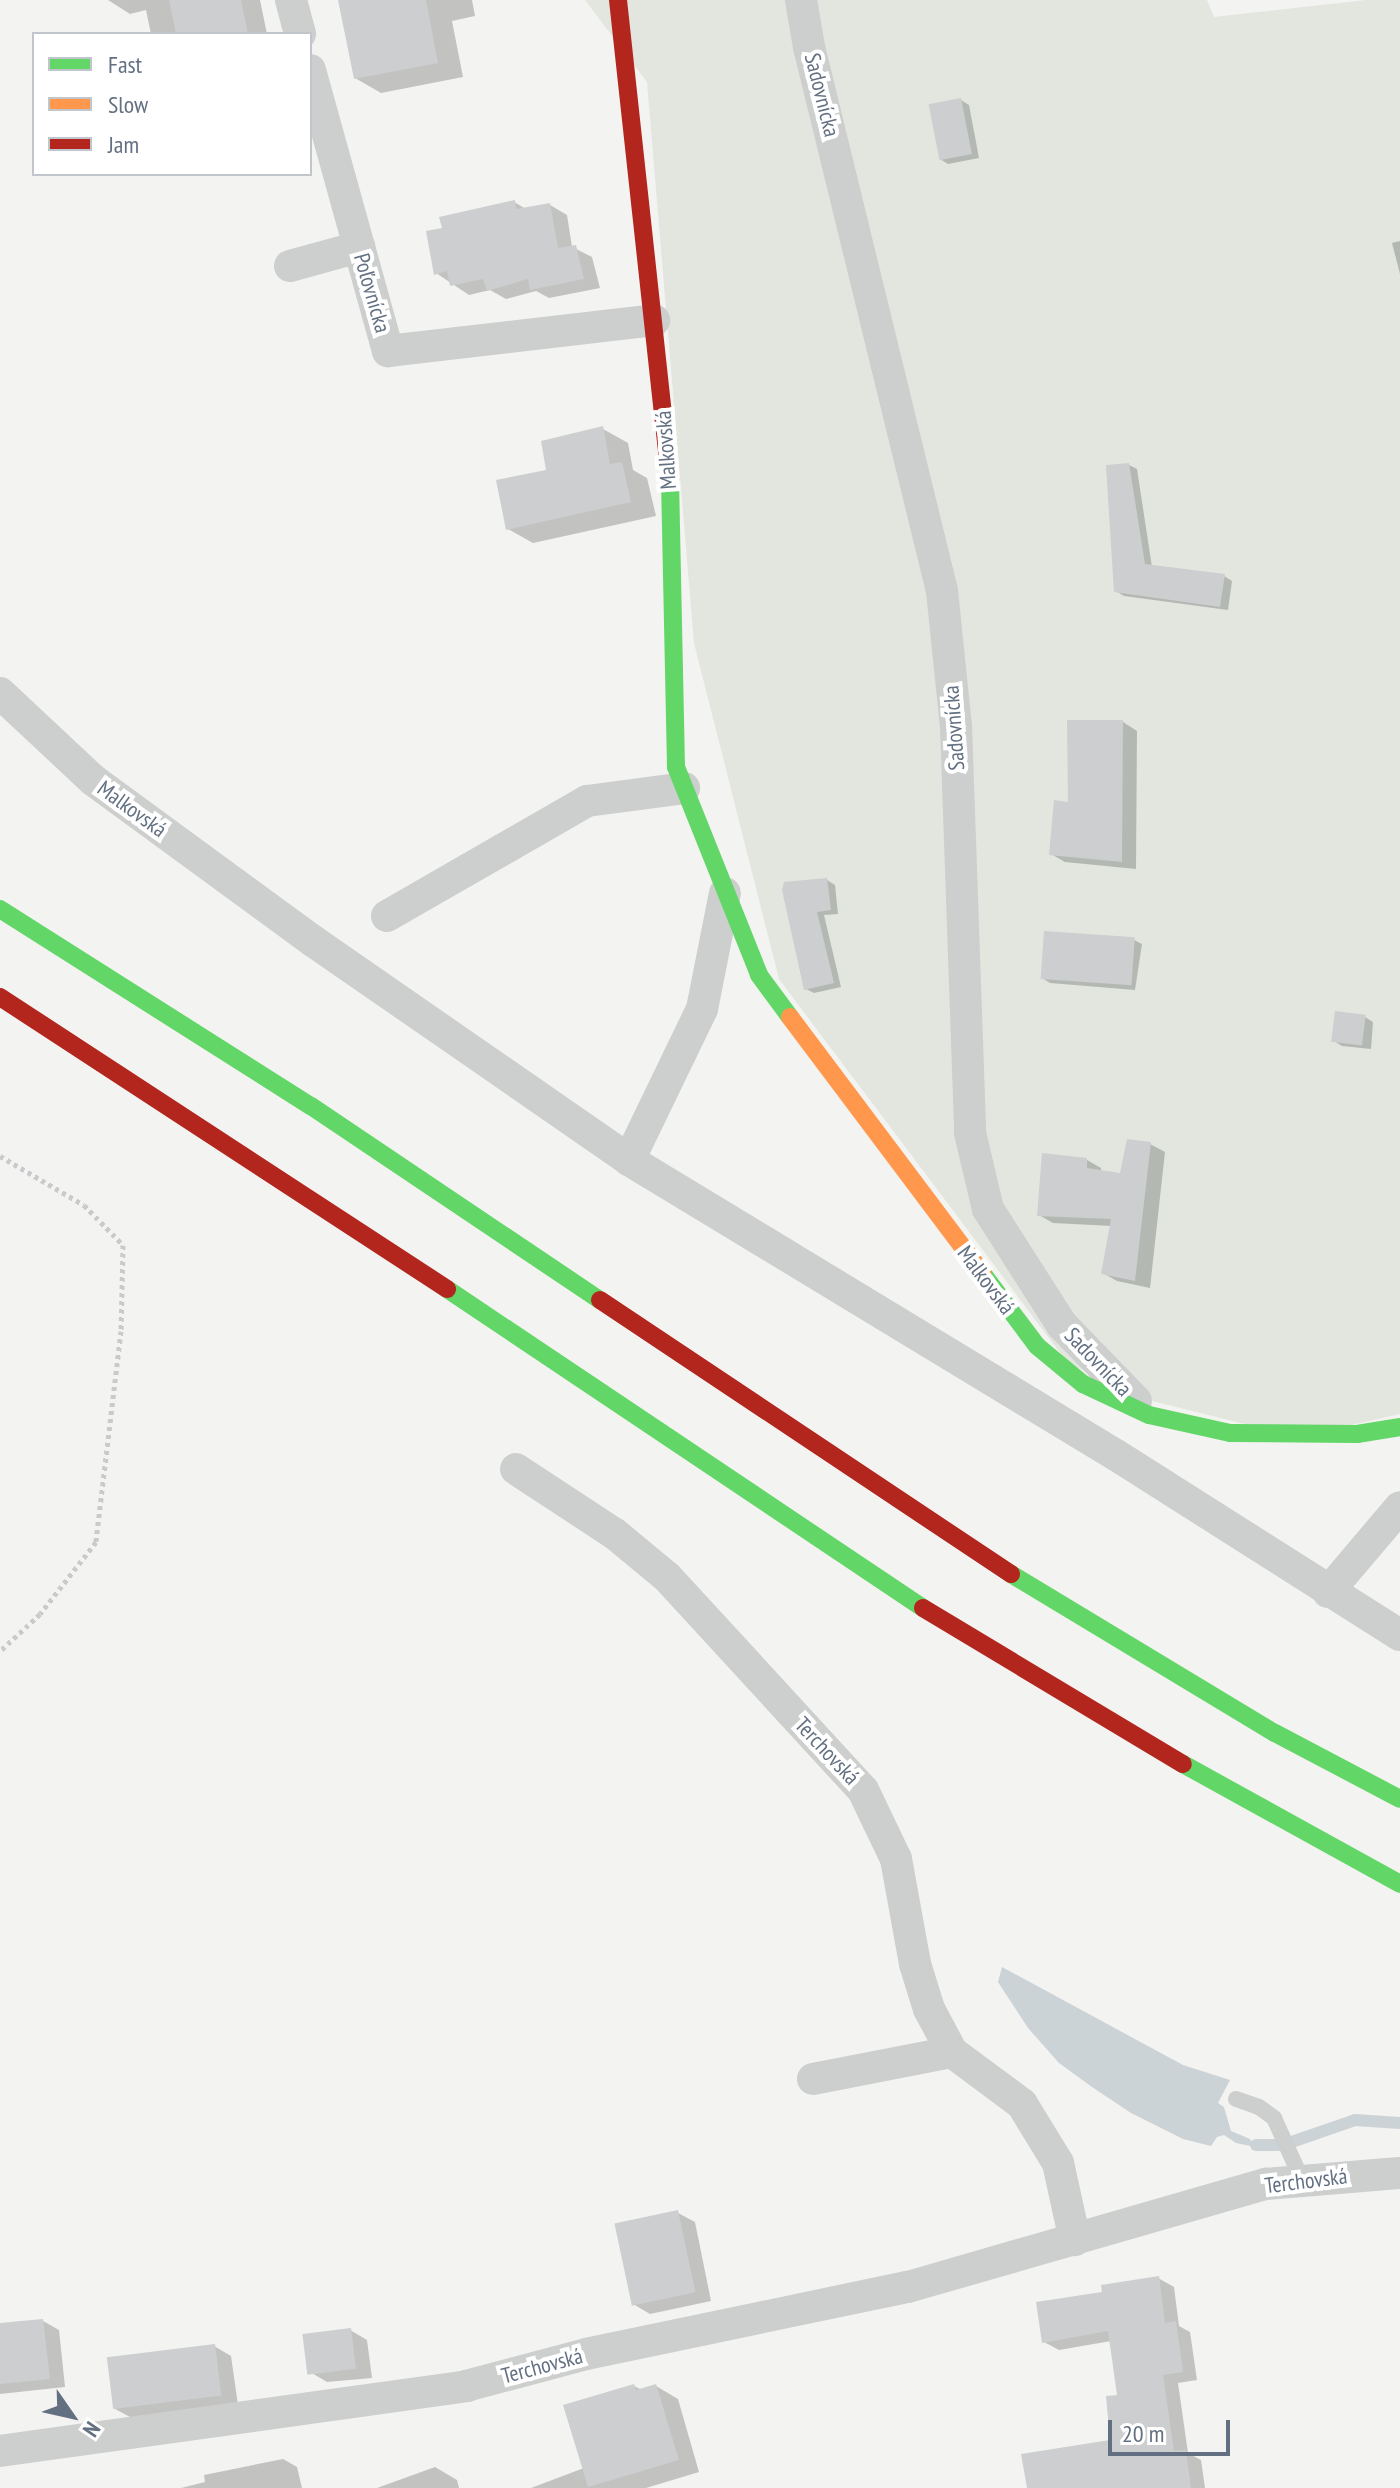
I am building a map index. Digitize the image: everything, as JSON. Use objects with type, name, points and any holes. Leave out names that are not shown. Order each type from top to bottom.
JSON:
[{"type":"main road","name":"Malkovská","points":[[618,0],[669,451],[676,767],[759,975],[1037,1346],[1083,1384],[1149,1415],[1230,1433],[1357,1434],[1400,1427]]},
{"type":"main road","points":[[0,909],[311,1106],[987,1560],[1275,1733],[1400,1799]]},
{"type":"main road","points":[[0,997],[304,1193],[909,1599],[1124,1732],[1400,1884]]},
{"type":"street","points":[[291,0],[299,32]]},
{"type":"street","name":"Sadovnícka","points":[[801,0],[809,47],[942,591],[956,726],[970,1133],[988,1209],[1062,1325],[1149,1415]]},
{"type":"street","name":"Poľovnícka","points":[[312,77],[388,351],[654,320]]},
{"type":"street","points":[[290,266],[359,247]]},
{"type":"street","name":"Malkovská","points":[[0,693],[93,780],[313,941],[629,1160],[1116,1455],[1400,1635]]},
{"type":"street","points":[[387,916],[587,801],[684,788]]},
{"type":"street","points":[[629,1160],[702,1009],[725,893]]},
{"type":"street","name":"Terchovská","points":[[516,1469],[615,1534],[667,1577],[863,1790],[896,1859],[915,1964],[929,2009],[952,2052],[1022,2104],[1058,2163],[1075,2240]]},
{"type":"street","points":[[1328,1592],[1400,1507]]},
{"type":"street","points":[[813,2079],[952,2052]]},
{"type":"street","name":"Terchovská","points":[[0,2451],[466,2386],[586,2354],[908,2287],[1266,2184],[1298,2171],[1400,2173]]},
{"type":"lane","points":[[1236,2099],[1259,2107],[1274,2118],[1298,2171]]},
{"type":"path","points":[[0,1156],[84,1205],[123,1245],[121,1331],[96,1542],[40,1614],[0,1651]]},
{"type":"shaded area","points":[[585,0],[1207,0],[1214,17],[1366,0],[1400,0],[1400,1414],[1297,1437],[1132,1396],[1067,1362],[779,979],[694,643],[647,82]]},
{"type":"shaded area","points":[[1002,1967],[1183,2065],[1230,2080],[1218,2103],[1224,2107],[1231,2131],[1250,2139],[1255,2147],[1236,2143],[1224,2135],[1217,2137],[1211,2146],[1183,2139],[1131,2113],[1092,2087],[1059,2063],[1028,2028],[998,1982]]},
{"type":"building","points":[[169,0],[241,0],[248,32],[176,32]]},
{"type":"building","points":[[338,0],[426,0],[438,63],[354,79]]},
{"type":"building","points":[[961,98],[972,154],[939,160],[929,104]]},
{"type":"building","points":[[515,200],[516,209],[550,203],[558,248],[576,245],[584,279],[530,290],[528,279],[487,291],[483,279],[450,286],[447,271],[434,275],[426,231],[442,228],[439,217]]},
{"type":"building","points":[[603,426],[610,464],[622,462],[631,502],[506,530],[496,480],[546,470],[541,441]]},
{"type":"building","points":[[1129,463],[1145,564],[1225,574],[1220,607],[1114,592],[1106,465]]},
{"type":"building","points":[[1067,720],[1123,720],[1122,862],[1049,855],[1054,800],[1068,802]]},
{"type":"building","points":[[827,878],[831,910],[817,912],[834,983],[804,990],[782,890],[784,882]]},
{"type":"building","points":[[1044,931],[1135,937],[1131,985],[1041,979]]},
{"type":"building","points":[[1335,1011],[1366,1015],[1362,1046],[1331,1042]]},
{"type":"building","points":[[1127,1139],[1151,1142],[1135,1281],[1101,1274],[1111,1219],[1037,1216],[1042,1153],[1087,1158],[1087,1168],[1120,1173]]},
{"type":"building","points":[[678,2210],[695,2292],[632,2306],[614,2224]]},
{"type":"building","points":[[1159,2276],[1165,2323],[1176,2321],[1183,2372],[1163,2375],[1174,2451],[1186,2450],[1191,2488],[1027,2488],[1021,2454],[1110,2440],[1106,2396],[1117,2395],[1108,2331],[1042,2343],[1036,2302],[1102,2292],[1101,2285]]},
{"type":"building","points":[[43,2319],[50,2379],[0,2384],[0,2323]]},
{"type":"building","points":[[351,2328],[356,2369],[307,2375],[302,2334]]},
{"type":"building","points":[[215,2344],[221,2396],[113,2409],[107,2357]]},
{"type":"building","points":[[634,2384],[636,2390],[656,2384],[679,2460],[588,2487],[563,2405]]},
{"type":"waterway","points":[[1256,2145],[1283,2145],[1355,2120],[1400,2123]]},
{"type":"traffic: fast","points":[[670,480],[676,767],[759,975],[790,1017]]},
{"type":"traffic: fast","points":[[0,909],[311,1106],[600,1300]]},
{"type":"traffic: fast","points":[[983,1274],[1037,1346],[1083,1384],[1149,1415],[1230,1433],[1357,1434],[1400,1427]]},
{"type":"traffic: fast","points":[[447,1289],[923,1608]]},
{"type":"traffic: fast","points":[[1011,1574],[1275,1733],[1400,1799]]},
{"type":"traffic: fast","points":[[1183,1764],[1400,1884]]},
{"type":"traffic: slow","points":[[790,1017],[983,1274]]},
{"type":"traffic: jam","points":[[618,0],[670,480]]},
{"type":"traffic: jam","points":[[0,997],[447,1289]]},
{"type":"traffic: jam","points":[[600,1300],[1011,1574]]},
{"type":"traffic: jam","points":[[923,1608],[1183,1764]]}]
